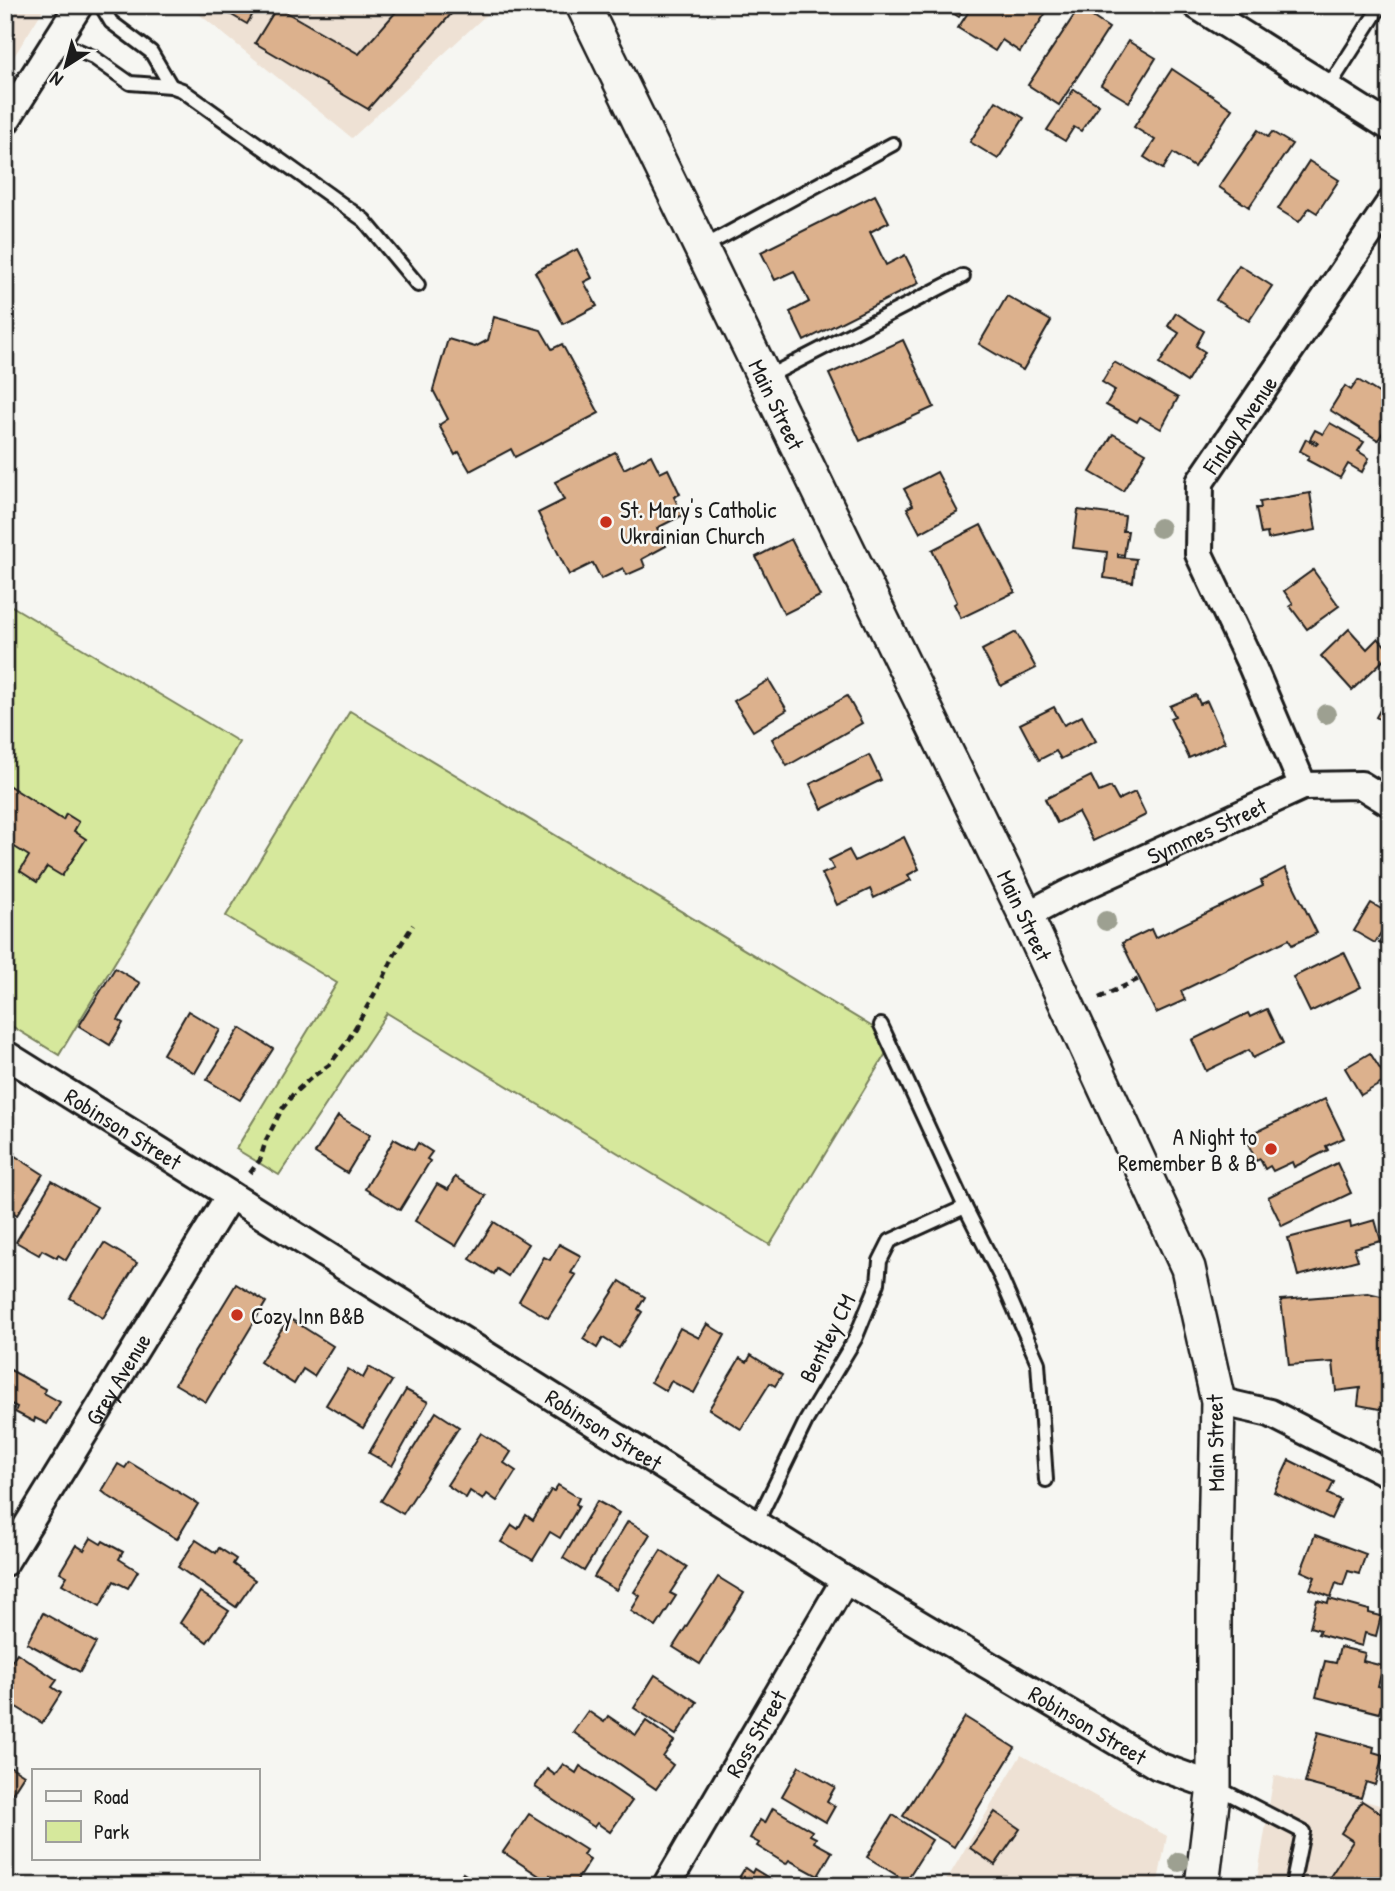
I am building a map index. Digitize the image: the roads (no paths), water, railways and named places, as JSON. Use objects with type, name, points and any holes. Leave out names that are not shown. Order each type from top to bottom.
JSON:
[{"type":"street","points":[[5,122],[79,5]]},
{"type":"street","name":"Main Street","points":[[583,5],[1026,916],[1188,1268],[1218,1401],[1214,1786],[1202,1886]]},
{"type":"street","points":[[1196,5],[1390,127]]},
{"type":"street","name":"Finlay Avenue","points":[[1303,786],[1252,666],[1199,554],[1200,482],[1390,203]]},
{"type":"street","name":"Symmes Street","points":[[1026,916],[1067,894],[1303,786],[1361,785],[1390,803]]},
{"type":"street","name":"Robinson Street","points":[[5,1054],[845,1580],[1158,1766],[1214,1786]]},
{"type":"street","name":"Grey Avenue","points":[[5,1562],[230,1195]]},
{"type":"street","points":[[1218,1401],[1270,1413],[1390,1474]]},
{"type":"street","name":"Ross Street","points":[[666,1886],[845,1580]]},
{"type":"lane","points":[[101,5],[111,22],[151,52],[171,86]]},
{"type":"lane","points":[[1328,88],[1381,5]]},
{"type":"lane","points":[[56,41],[93,57],[130,83],[171,86],[182,90],[364,220],[418,285]]},
{"type":"lane","points":[[701,248],[893,144]]},
{"type":"lane","points":[[763,379],[963,276]]},
{"type":"lane","points":[[881,1025],[1001,1278],[1038,1363],[1046,1480]]},
{"type":"lane","name":"Bentley CM","points":[[756,1524],[806,1421],[855,1339],[878,1283],[880,1261],[890,1241],[965,1207]]},
{"type":"lane","points":[[1214,1786],[1303,1832],[1292,1886]]},
{"type":"place","name":"St. Mary's Catholic Ukrainian Church","points":[[606,522]]},
{"type":"place","name":"A Night to Remember B & B","points":[[1271,1149]]},
{"type":"place","name":"Cozy Inn B&B","points":[[237,1315]]}]
